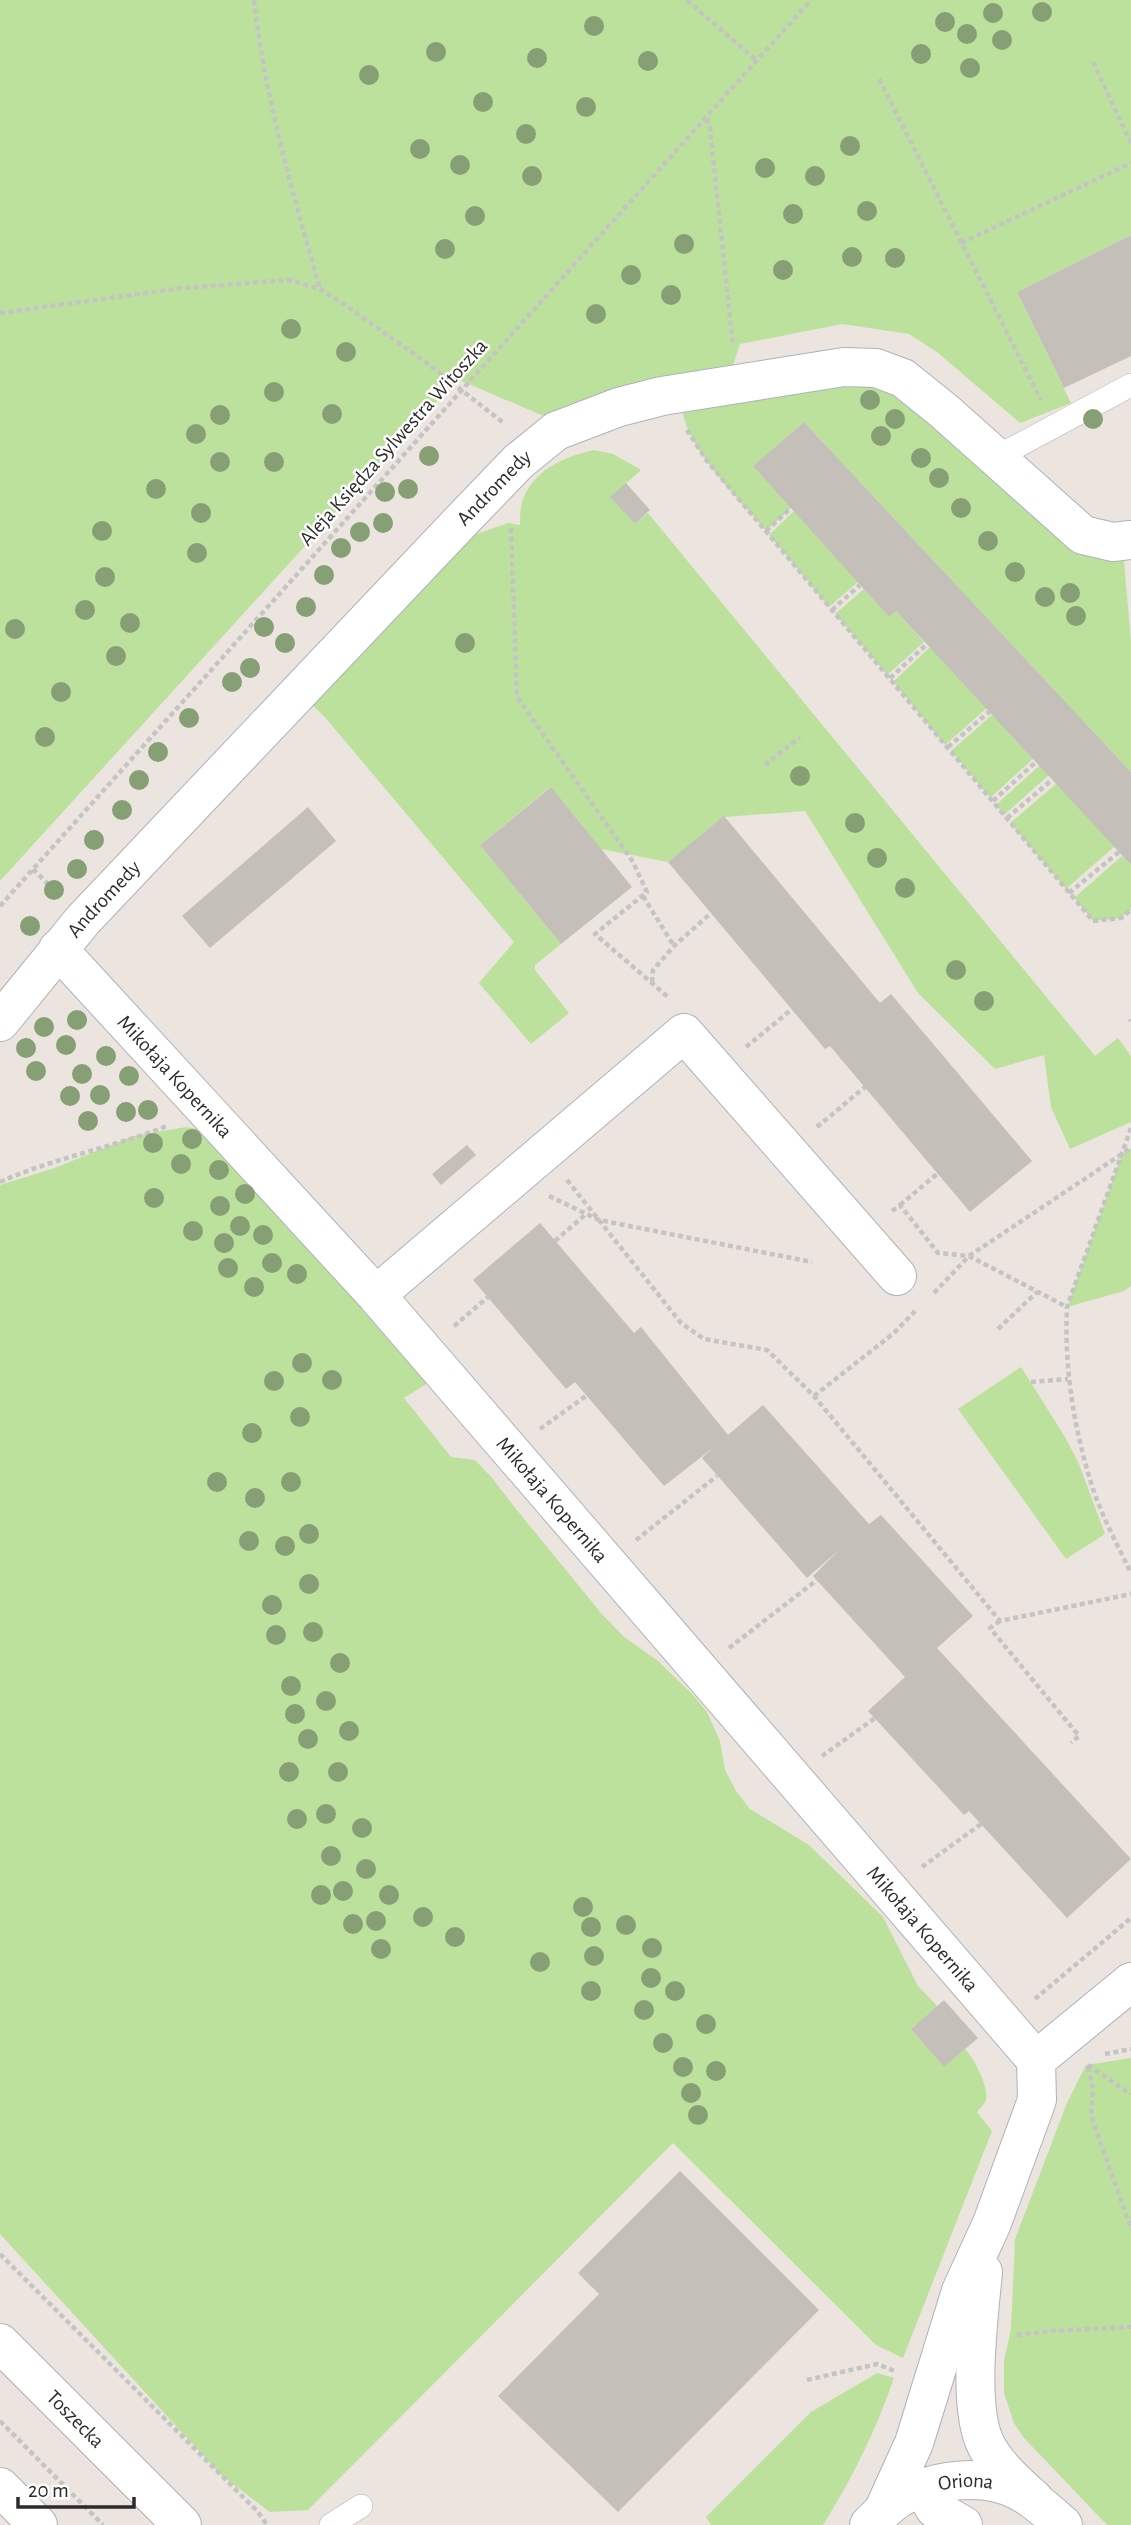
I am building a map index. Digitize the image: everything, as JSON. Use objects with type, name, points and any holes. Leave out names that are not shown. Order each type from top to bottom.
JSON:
[{"type":"street","name":"Andromedy","points":[[0,1021],[58,949],[465,517],[518,462],[556,431],[619,407],[662,396],[844,367],[876,368],[903,378],[944,411],[1083,535],[1113,542],[1131,540]]},
{"type":"street","name":"Mikołaja Kopernika","points":[[58,949],[376,1295],[1037,2060]]},
{"type":"street","points":[[376,1295],[684,1033],[897,1276]]},
{"type":"street","points":[[876,2517],[914,2443],[961,2291],[986,2238],[1037,2100],[1037,2060],[1131,1982]]},
{"type":"street","points":[[914,2443],[915,2465],[922,2488],[936,2509],[963,2525],[977,2481],[975,2396],[986,2238]]},
{"type":"street","name":"Toszecka","points":[[0,2343],[182,2525]]},
{"type":"street","points":[[977,2422],[986,2447],[1034,2499]]},
{"type":"street","name":"Oriona","points":[[876,2517],[901,2497],[922,2488],[950,2482],[977,2481],[1002,2484],[1034,2499],[1063,2525]]},
{"type":"street","points":[[0,2487],[38,2525]]},
{"type":"lane","points":[[1010,450],[1131,384]]},
{"type":"lane","points":[[331,2525],[361,2506]]},
{"type":"path","points":[[254,0],[259,49],[276,126],[320,289]]},
{"type":"path","points":[[687,0],[757,61]]},
{"type":"path","name":"Aleja Księdza Sylwestra Witoszka","points":[[0,906],[811,0]]},
{"type":"path","points":[[1093,62],[1131,143]]},
{"type":"path","points":[[878,79],[1054,425]]},
{"type":"path","points":[[707,118],[734,351]]},
{"type":"path","points":[[961,243],[1131,163]]},
{"type":"path","points":[[0,313],[183,288],[289,280],[320,289],[428,364],[508,426]]},
{"type":"path","points":[[685,426],[707,461],[1093,921],[1121,918],[1131,910]]},
{"type":"path","points":[[766,531],[791,508]]},
{"type":"path","points":[[510,526],[517,697]]},
{"type":"path","points":[[832,610],[860,585]]},
{"type":"path","points":[[890,678],[927,644]]},
{"type":"path","points":[[513,669],[517,697],[634,862],[645,894],[674,946]]},
{"type":"path","points":[[948,747],[990,711]]},
{"type":"path","points":[[765,765],[800,737]]},
{"type":"path","points":[[993,801],[1037,761]]},
{"type":"path","points":[[1007,818],[1053,779]]},
{"type":"path","points":[[1069,893],[1119,852]]},
{"type":"path","points":[[643,974],[653,970],[674,946],[710,913]]},
{"type":"path","points":[[652,983],[653,970]]},
{"type":"path","points":[[743,1049],[791,1010]]},
{"type":"path","points":[[813,1130],[865,1087]]},
{"type":"path","points":[[0,1182],[53,1162],[135,1139],[207,1111]]},
{"type":"path","points":[[1131,1128],[1067,1307],[1066,1337],[1068,1379],[1093,1489],[1131,1573]]},
{"type":"path","points":[[1067,1307],[970,1256],[1131,1148]]},
{"type":"path","points":[[900,1205],[937,1174]]},
{"type":"path","points":[[567,1180],[681,1323],[704,1339],[767,1350],[814,1396],[1000,1621]]},
{"type":"path","points":[[548,1195],[596,1219],[812,1262]]},
{"type":"path","points":[[555,1241],[586,1214]]},
{"type":"path","points":[[998,1329],[1037,1292]]},
{"type":"path","points":[[450,1329],[488,1297]]},
{"type":"path","points":[[814,1396],[882,1342]]},
{"type":"path","points":[[1031,1382],[1068,1379]]},
{"type":"path","points":[[538,1431],[586,1396]]},
{"type":"path","points":[[634,1541],[717,1476]]},
{"type":"path","points":[[727,1649],[817,1580]]},
{"type":"path","points":[[1071,1743],[1080,1736],[990,1628],[1000,1621],[1131,1594]]},
{"type":"path","points":[[821,1756],[875,1718]]},
{"type":"path","points":[[918,1870],[981,1824]]},
{"type":"path","points":[[1006,2024],[1131,1919]]},
{"type":"path","points":[[1086,2057],[1093,2090],[1091,2116],[1131,2228]]},
{"type":"path","points":[[1087,2065],[1131,2094]]},
{"type":"path","points":[[0,2254],[258,2512],[267,2525]]},
{"type":"path","points":[[1014,2335],[1131,2328]]},
{"type":"path","points":[[807,2380],[877,2364],[898,2372]]},
{"type":"path","points":[[0,2421],[103,2525]]},
{"type":"green space","points":[[0,0],[1131,0],[1131,235],[1017,292],[1071,403],[1020,423],[937,352],[909,334],[842,324],[740,344],[732,368],[546,417],[457,379],[0,881]]},
{"type":"green space","points":[[894,384],[1123,550],[1131,642],[1131,772],[804,422],[753,466],[791,508],[766,531],[705,459],[687,428],[683,413],[827,385]]},
{"type":"green space","points":[[594,450],[613,454],[641,470],[611,497],[635,524],[648,513],[1095,1056],[1118,1038],[1131,1056],[1131,1122],[1070,1149],[1051,1107],[1044,1055],[995,1069],[918,993],[805,811],[724,817],[668,862],[601,849],[549,788],[480,845],[561,944],[535,965],[535,970],[569,1013],[531,1044],[479,983],[514,942],[324,716],[308,701],[451,543],[508,523],[520,525],[521,505],[533,482],[561,461]]},
{"type":"green space","points":[[794,511],[858,582],[829,607],[769,535]]},
{"type":"green space","points":[[864,589],[889,617],[896,611],[924,642],[887,675],[835,614]]},
{"type":"green space","points":[[930,647],[987,708],[945,745],[893,682]]},
{"type":"green space","points":[[993,714],[1034,758],[990,798],[951,751]]},
{"type":"green space","points":[[1040,765],[1049,775],[1004,815],[996,805]]},
{"type":"green space","points":[[1057,783],[1114,847],[1066,889],[1010,823]]},
{"type":"green space","points":[[1122,856],[1131,865],[1131,910],[1121,918],[1093,921],[1074,898]]},
{"type":"green space","points":[[186,1127],[211,1131],[343,1288],[428,1383],[404,1398],[451,1457],[475,1460],[601,1613],[624,1637],[658,1661],[694,1696],[707,1712],[720,1741],[725,1770],[750,1809],[809,1845],[883,1917],[918,1986],[937,2006],[911,2029],[944,2067],[965,2049],[973,2060],[986,2090],[984,2103],[977,2112],[992,2131],[903,2358],[876,2345],[673,2143],[308,2510],[270,2512],[221,2475],[0,2234],[0,1185],[52,1169],[134,1136]]},
{"type":"green space","points":[[1131,1148],[1131,1286],[1124,1291],[1067,1307],[1121,1156]]},
{"type":"green space","points":[[1021,1367],[1079,1464],[1105,1534],[1066,1559],[958,1409]]},
{"type":"green space","points":[[1131,2058],[1131,2525],[1107,2525],[1024,2438],[1014,2423],[1004,2393],[1004,2361],[1011,2329],[1015,2239],[1067,2103],[1086,2065]]},
{"type":"green space","points":[[877,2373],[894,2378],[863,2454],[823,2525],[711,2525],[706,2517],[811,2412]]},
{"type":"building","points":[[1131,235],[1131,356],[1064,388],[1017,292]]},
{"type":"building","points":[[804,422],[1131,772],[1131,865],[896,611],[889,617],[753,466]]},
{"type":"building","points":[[626,483],[650,510],[635,524],[610,497]]},
{"type":"building","points":[[551,787],[632,887],[561,944],[480,845]]},
{"type":"building","points":[[308,807],[336,841],[210,948],[182,916]]},
{"type":"building","points":[[724,816],[880,1003],[891,994],[1032,1161],[970,1212],[830,1046],[825,1049],[668,862]]},
{"type":"building","points":[[467,1145],[476,1155],[441,1185],[432,1174]]},
{"type":"building","points":[[540,1223],[634,1333],[641,1327],[728,1435],[763,1405],[869,1524],[881,1515],[973,1616],[937,1648],[1131,1859],[1067,1918],[969,1811],[964,1815],[868,1711],[905,1677],[813,1576],[840,1549],[807,1578],[702,1458],[714,1447],[664,1486],[575,1382],[566,1389],[473,1280]]},
{"type":"building","points":[[944,2000],[978,2038],[944,2067],[911,2029]]},
{"type":"building","points":[[680,2171],[819,2310],[618,2512],[498,2396],[599,2294],[578,2273]]}]
